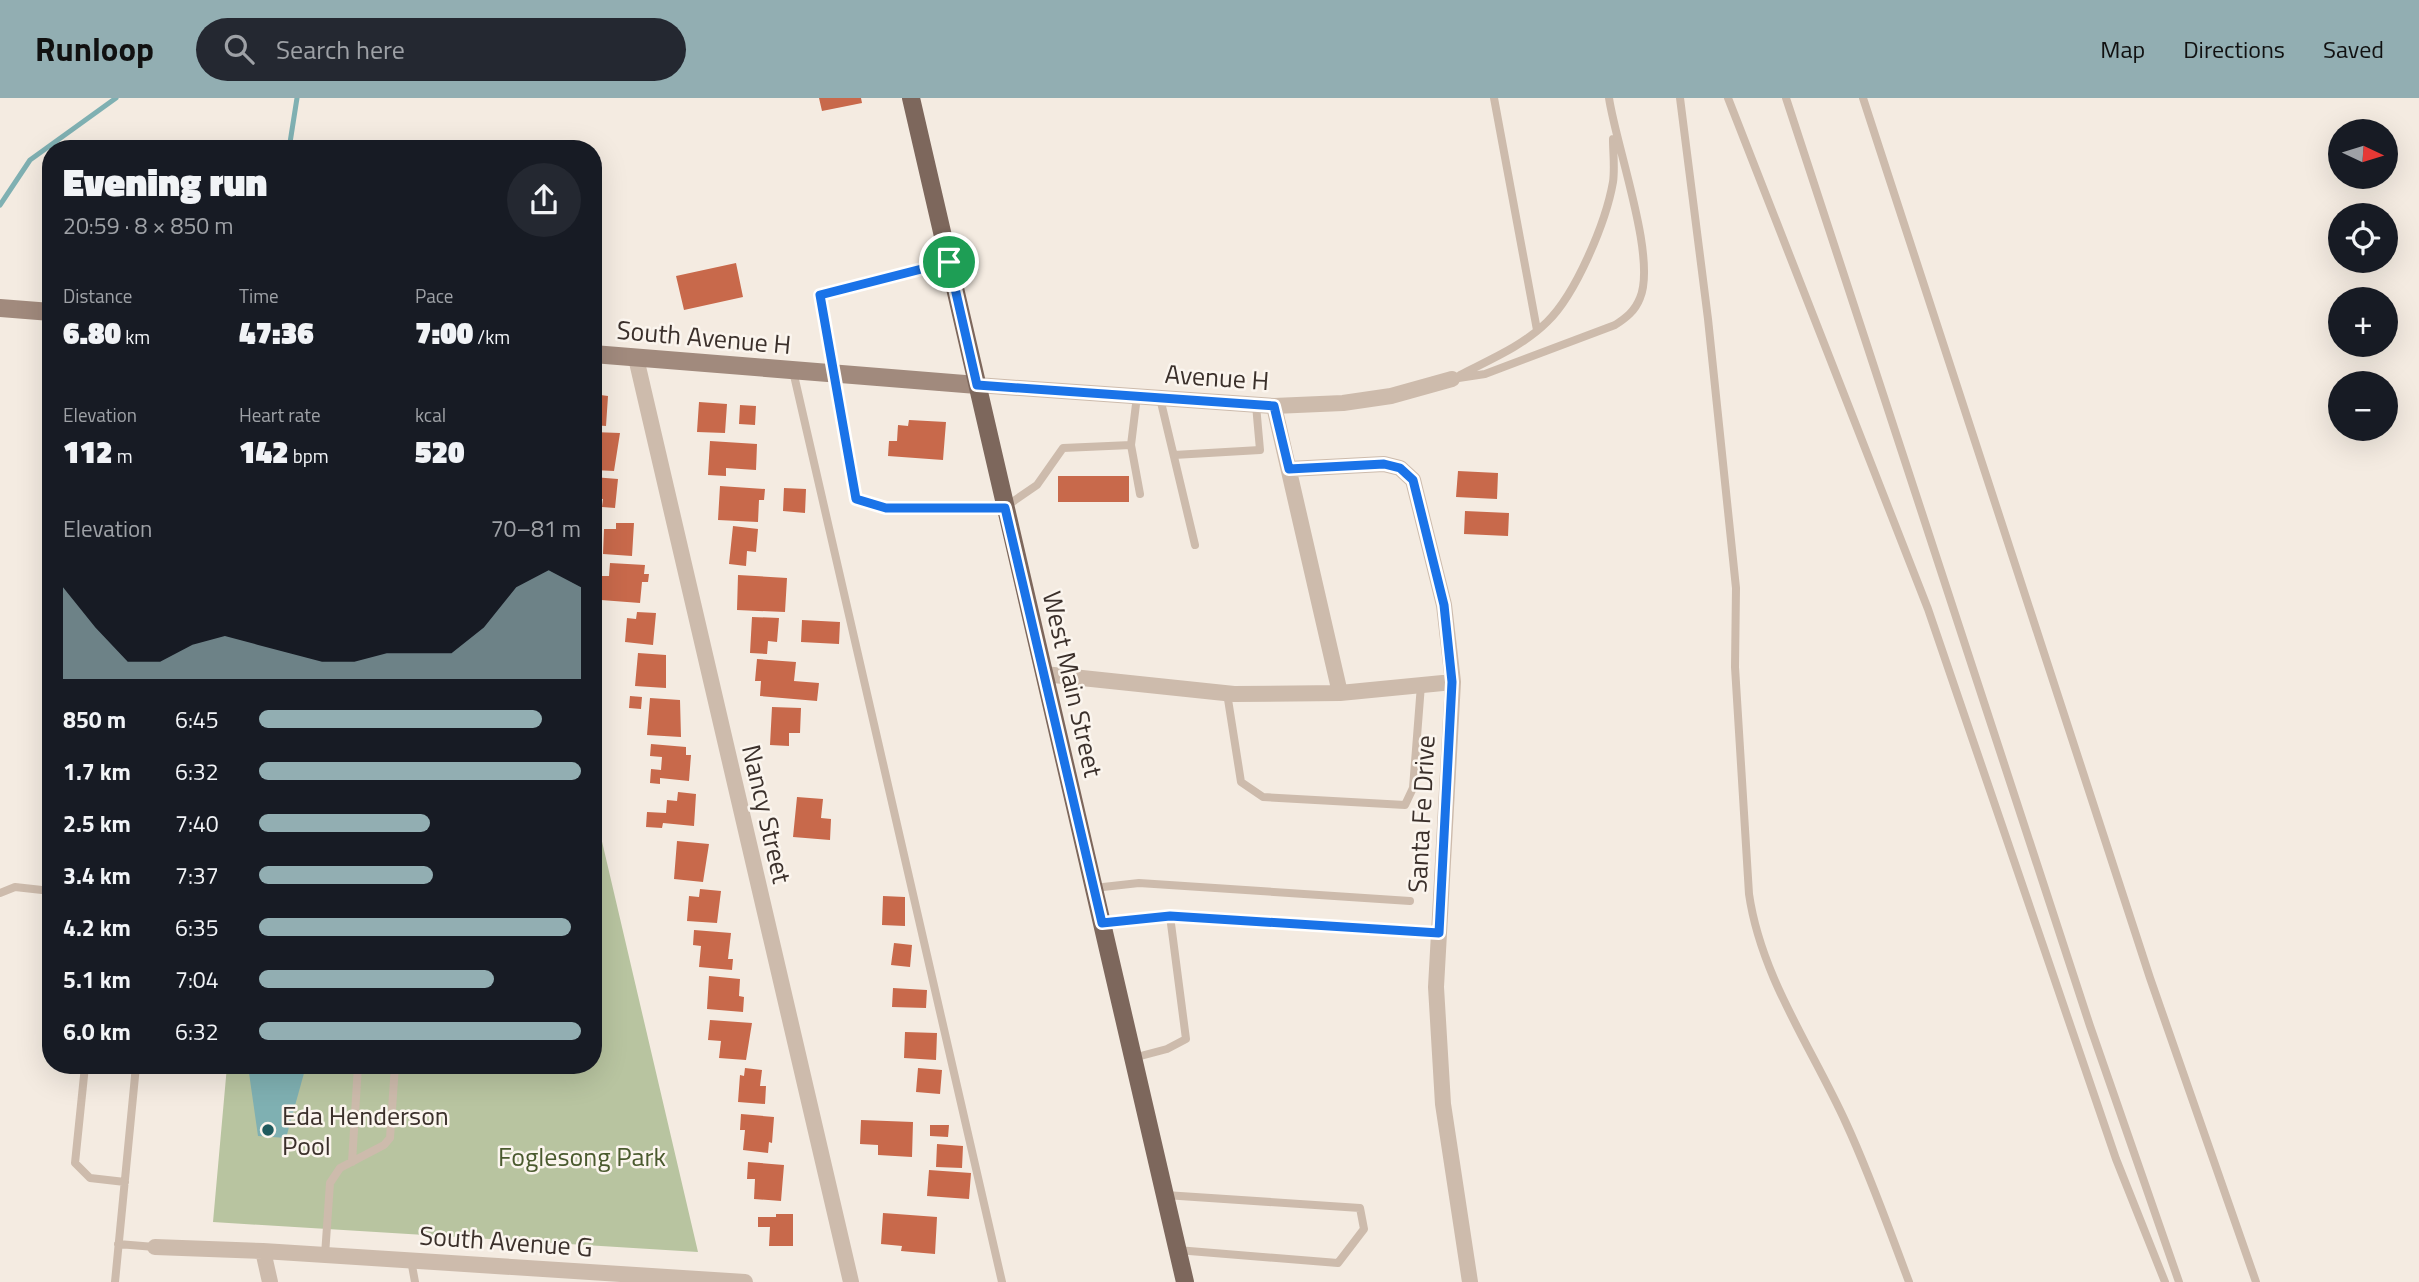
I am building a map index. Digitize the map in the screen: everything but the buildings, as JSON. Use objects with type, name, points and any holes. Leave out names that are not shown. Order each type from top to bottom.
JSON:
[{"type":"main road","name":"West Main Street","points":[[911,98],[1185,1282]]},
{"type":"street","points":[[0,308],[42,311]]},
{"type":"street","name":"South Avenue H","points":[[602,355],[977,385]]},
{"type":"street","name":"Nancy Street","points":[[636,358],[851,1282]]},
{"type":"street","name":"Avenue H","points":[[977,385],[1274,406],[1343,403],[1391,396],[1452,379]]},
{"type":"street","points":[[1274,406],[1340,693]]},
{"type":"street","name":"Santa Fe Drive","points":[[1289,469],[1384,464],[1400,468],[1413,480],[1444,605],[1452,682],[1436,987],[1443,1104],[1469,1282]]},
{"type":"street","points":[[1044,674],[1227,693],[1340,693],[1452,682]]},
{"type":"street","name":"South Avenue G","points":[[155,1247],[411,1260],[560,1275],[745,1282]]},
{"type":"street","points":[[263,1251],[270,1282]]},
{"type":"lane","points":[[1494,98],[1537,330]]},
{"type":"lane","points":[[1452,379],[1522,342],[1548,321],[1573,285],[1604,215],[1613,180],[1609,98]]},
{"type":"lane","points":[[1680,98],[1708,319],[1736,588],[1737,695],[1753,926],[1767,962],[1846,1123],[1909,1282]]},
{"type":"lane","points":[[1728,98],[1928,609],[2116,1159],[2165,1282]]},
{"type":"lane","points":[[1786,98],[2091,1026],[2179,1282]]},
{"type":"lane","points":[[1863,98],[2146,964],[2256,1282]]},
{"type":"lane","points":[[1452,379],[1485,374],[1615,326],[1630,315],[1640,298],[1645,275],[1644,249],[1612,122]]},
{"type":"lane","points":[[949,262],[820,295],[856,499],[886,508],[1005,508],[1037,485],[1063,449],[1131,445]]},
{"type":"lane","points":[[793,372],[1002,1282]]},
{"type":"lane","points":[[1137,396],[1131,445],[1140,494]]},
{"type":"lane","points":[[1160,398],[1195,545]]},
{"type":"lane","points":[[1174,455],[1260,450],[1256,405]]},
{"type":"lane","points":[[1227,693],[1241,782],[1263,797],[1405,805],[1413,788],[1421,685]]},
{"type":"lane","points":[[1094,888],[1139,883],[1410,901]]},
{"type":"lane","points":[[0,893],[15,887],[42,890]]},
{"type":"lane","points":[[1133,1058],[1167,1049],[1186,1039],[1170,916]]},
{"type":"lane","points":[[1102,923],[1170,916],[1439,933]]},
{"type":"lane","points":[[84,1074],[75,1163],[90,1178],[124,1182]]},
{"type":"lane","points":[[115,1282],[135,1074]]},
{"type":"lane","points":[[352,1162],[358,1074]]},
{"type":"lane","points":[[325,1255],[330,1183],[340,1168],[384,1145],[390,1138],[394,1074]]},
{"type":"lane","points":[[1165,1195],[1360,1208],[1364,1229],[1338,1263],[1177,1250]]},
{"type":"lane","points":[[118,1244],[155,1247]]},
{"type":"lane","points":[[411,1260],[415,1282]]},
{"type":"green space","name":"Foglesong Park","points":[[602,841],[698,1252],[213,1222],[226,1074],[602,1074]]},
{"type":"water","points":[[249,1074],[304,1074],[286,1138],[258,1136]]},
{"type":"waterway","points":[[58,140],[116,98]]},
{"type":"waterway","points":[[290,140],[297,98]]},
{"type":"waterway","points":[[0,205],[30,160],[42,151]]},
{"type":"place","name":"Eda Henderson Pool","points":[[268,1130]]},
{"type":"route","points":[[949,262],[977,385],[1274,406],[1289,469],[1384,464],[1400,468],[1413,480],[1444,605],[1452,682],[1439,933],[1170,916],[1102,923],[1005,508],[886,508],[856,499],[820,295],[949,262]]}]
